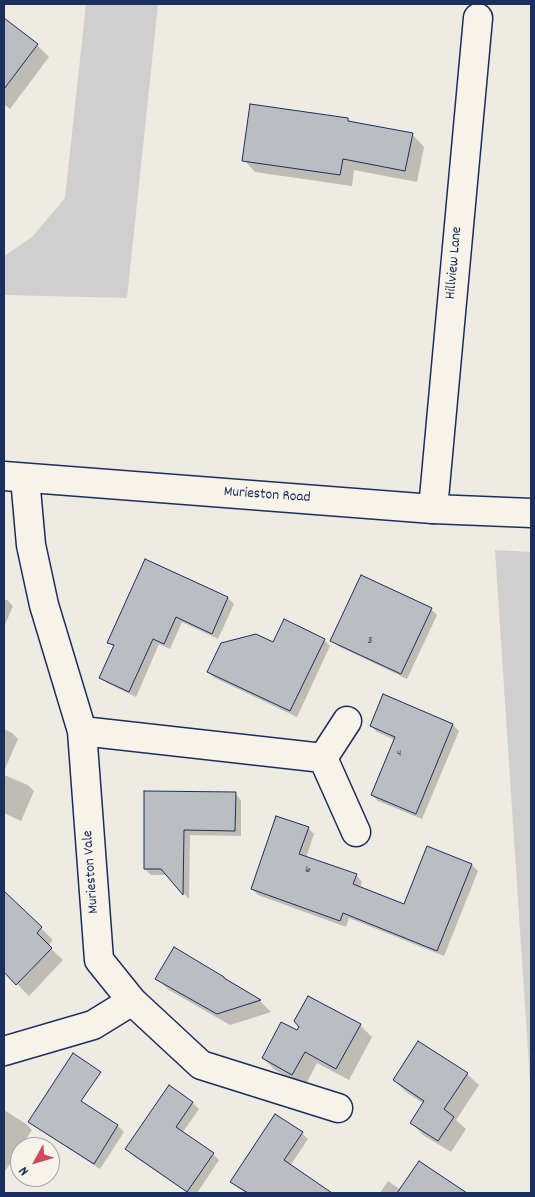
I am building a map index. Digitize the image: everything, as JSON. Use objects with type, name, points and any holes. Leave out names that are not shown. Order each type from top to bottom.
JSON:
[{"type":"street","name":"Hillview Lane","points":[[433,509],[478,18]]},
{"type":"street","name":"Murieston Road","points":[[14,477],[433,509],[531,513]]},
{"type":"street","name":"Murieston Vale","points":[[14,477],[44,605],[82,731],[99,960],[132,1001],[201,1066],[338,1108]]},
{"type":"street","points":[[322,758],[347,721]]},
{"type":"street","points":[[82,731],[322,758]]},
{"type":"street","points":[[322,758],[356,832]]},
{"type":"street","points":[[4,1051],[93,1025],[132,1001]]},
{"type":"shaded area","points":[[86,4],[158,4],[127,298],[4,295],[4,256],[32,237],[65,198]]},
{"type":"shaded area","points":[[495,550],[531,552],[531,1097]]},
{"type":"building","points":[[4,18],[38,44],[4,89]]},
{"type":"building","points":[[250,104],[348,118],[348,121],[413,133],[405,171],[343,159],[340,175],[242,161]]},
{"type":"building","points":[[145,559],[228,597],[212,634],[176,617],[164,644],[153,639],[129,692],[99,678],[114,645],[107,643]]},
{"type":"building","points":[[361,575],[432,608],[401,674],[330,641]]},
{"type":"building","points":[[284,619],[325,639],[290,711],[207,672],[221,643],[256,634],[273,642]]},
{"type":"building","points":[[383,694],[453,724],[416,814],[371,795],[395,737],[370,726]]},
{"type":"building","points":[[144,791],[236,792],[235,831],[184,830],[183,895],[161,869],[144,869]]},
{"type":"building","points":[[276,816],[309,827],[299,854],[357,874],[353,884],[404,904],[427,846],[472,864],[437,951],[343,913],[340,921],[251,889]]},
{"type":"building","points":[[4,891],[42,927],[37,933],[52,948],[16,985],[4,972]]},
{"type":"building","points":[[174,947],[261,1000],[217,1014],[155,979]]},
{"type":"building","points":[[308,996],[361,1024],[336,1069],[305,1052],[292,1075],[262,1058],[281,1022],[297,1030],[299,1027],[294,1021]]},
{"type":"building","points":[[418,1041],[468,1073],[444,1109],[454,1117],[438,1141],[410,1123],[424,1101],[393,1080]]},
{"type":"building","points":[[73,1053],[101,1072],[81,1101],[118,1125],[94,1164],[60,1142],[60,1137],[52,1137],[28,1122]]},
{"type":"building","points":[[169,1085],[193,1102],[176,1127],[214,1153],[187,1192],[125,1149]]},
{"type":"building","points":[[275,1114],[303,1132],[284,1160],[332,1193],[248,1193],[230,1182]]},
{"type":"building","points":[[419,1161],[467,1193],[397,1193]]}]
